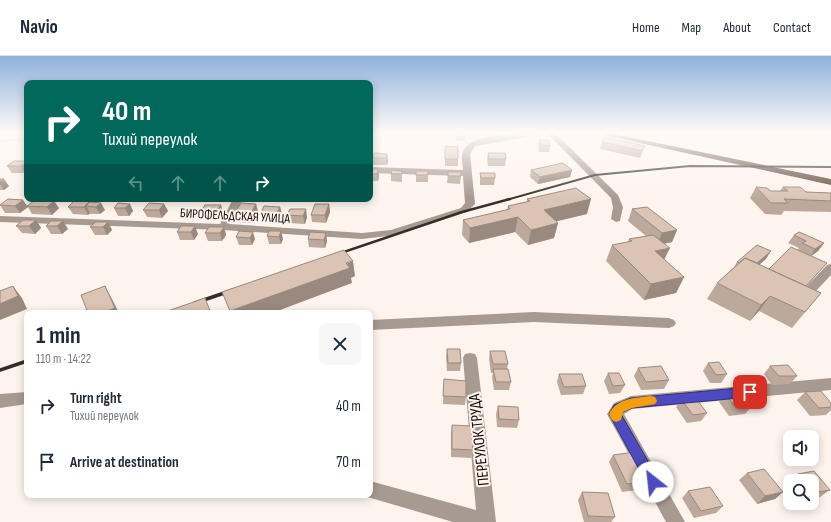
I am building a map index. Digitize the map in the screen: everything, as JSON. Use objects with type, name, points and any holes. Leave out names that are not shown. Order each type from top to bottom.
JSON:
[{"type":"main road","points":[[701,155],[831,182]]},
{"type":"street","points":[[373,170],[469,173],[466,155]]},
{"type":"street","points":[[573,155],[615,197],[618,207],[616,219]]},
{"type":"street","name":"БИРОФЕЛЬДСКАЯ УЛИЦА","points":[[0,219],[223,227],[362,236],[392,233],[464,210],[470,204],[469,173]]},
{"type":"street","points":[[223,227],[236,202]]},
{"type":"street","points":[[810,290],[831,268]]},
{"type":"street","points":[[373,325],[534,318],[669,324]]},
{"type":"street","name":"ПЕРЕУЛОК ТРУДА","points":[[470,358],[487,522]]},
{"type":"street","points":[[676,522],[615,414],[618,408],[631,403],[738,392],[775,391],[831,384]]},
{"type":"street","points":[[0,402],[24,398]]},
{"type":"street","points":[[373,491],[487,522]]},
{"type":"building","points":[[374,155],[387,155],[386,158],[373,158]]},
{"type":"building","points":[[445,155],[458,155],[458,159],[445,159]]},
{"type":"building","points":[[488,155],[505,155],[506,159],[489,159]]},
{"type":"building","points":[[14,161],[24,161],[24,164],[21,166],[7,166]]},
{"type":"building","points":[[563,163],[572,170],[540,177],[531,170]]},
{"type":"building","points":[[373,169],[378,169],[377,174],[373,174]]},
{"type":"building","points":[[392,170],[402,171],[402,174],[391,174]]},
{"type":"building","points":[[416,171],[428,171],[428,175],[416,175]]},
{"type":"building","points":[[448,172],[461,172],[461,176],[448,176]]},
{"type":"building","points":[[480,173],[495,173],[495,178],[481,178]]},
{"type":"building","points":[[756,187],[767,188],[771,191],[788,191],[783,187],[800,187],[806,192],[831,193],[831,201],[784,199],[788,203],[771,203]]},
{"type":"building","points":[[576,188],[591,199],[544,210],[558,223],[531,230],[518,217],[470,228],[463,220],[510,209],[508,206],[530,201],[527,199]]},
{"type":"building","points":[[8,199],[23,200],[15,206],[0,205]]},
{"type":"building","points":[[32,202],[53,202],[47,207],[27,206]]},
{"type":"building","points":[[73,202],[89,202],[84,207],[68,207]]},
{"type":"building","points":[[90,202],[101,203],[96,207],[86,206]]},
{"type":"building","points":[[118,203],[130,204],[125,208],[114,208]]},
{"type":"building","points":[[149,203],[164,204],[159,210],[143,210]]},
{"type":"building","points":[[241,203],[256,204],[250,215],[234,215]]},
{"type":"building","points":[[315,204],[329,204],[325,215],[311,215]]},
{"type":"building","points":[[205,205],[221,205],[216,212],[201,211]]},
{"type":"building","points":[[264,206],[280,207],[277,213],[261,213]]},
{"type":"building","points":[[647,207],[677,230],[662,233],[632,209]]},
{"type":"building","points":[[290,209],[306,209],[303,216],[287,215]]},
{"type":"building","points":[[23,220],[36,220],[29,226],[16,226]]},
{"type":"building","points":[[51,221],[63,221],[57,226],[46,226]]},
{"type":"building","points":[[96,222],[108,222],[103,227],[90,227]]},
{"type":"building","points":[[181,226],[195,226],[191,232],[177,232]]},
{"type":"building","points":[[209,227],[224,227],[220,233],[205,233]]},
{"type":"building","points":[[239,231],[253,232],[250,238],[236,237]]},
{"type":"building","points":[[269,231],[281,231],[279,237],[267,236]]},
{"type":"building","points":[[310,232],[326,233],[324,240],[308,239]]},
{"type":"building","points":[[799,232],[824,243],[815,249],[802,243],[806,241],[794,235]]},
{"type":"building","points":[[653,235],[670,248],[655,251],[684,277],[651,284],[612,245],[632,241],[629,239]]},
{"type":"building","points":[[757,245],[771,251],[757,263],[745,258],[739,263],[737,262]]},
{"type":"building","points":[[791,247],[827,263],[806,286],[769,269]]},
{"type":"building","points":[[344,250],[353,261],[346,263],[350,268],[233,310],[230,310],[222,292]]},
{"type":"building","points":[[745,258],[821,293],[805,312],[770,296],[761,305],[717,283]]},
{"type":"building","points":[[13,286],[18,296],[0,304],[0,291]]},
{"type":"building","points":[[105,286],[115,308],[110,310],[87,310],[81,295]]},
{"type":"building","points":[[205,298],[210,310],[171,310]]},
{"type":"building","points":[[447,349],[460,349],[461,363],[448,363]]},
{"type":"building","points":[[490,351],[505,351],[508,364],[493,364]]},
{"type":"building","points":[[719,362],[727,374],[716,375],[708,363]]},
{"type":"building","points":[[788,365],[797,376],[779,376],[770,366]]},
{"type":"building","points":[[661,366],[669,380],[646,382],[638,368]]},
{"type":"building","points":[[493,369],[508,369],[511,382],[496,382]]},
{"type":"building","points":[[608,373],[619,373],[625,385],[613,386]]},
{"type":"building","points":[[559,374],[582,374],[586,386],[564,387]]},
{"type":"building","points":[[444,379],[466,381],[466,397],[443,396]]},
{"type":"building","points":[[821,391],[831,403],[831,407],[819,408],[805,392]]},
{"type":"building","points":[[741,392],[752,406],[736,408],[725,394]]},
{"type":"building","points":[[695,397],[707,413],[693,415],[681,399]]},
{"type":"building","points":[[498,406],[518,407],[519,420],[499,419]]},
{"type":"building","points":[[452,425],[471,426],[473,450],[452,449]]},
{"type":"building","points":[[635,452],[649,482],[627,484],[613,455]]},
{"type":"building","points":[[764,469],[783,492],[765,496],[747,473]]},
{"type":"building","points":[[814,471],[817,474],[798,474]]},
{"type":"building","points":[[819,477],[830,490],[819,492]]},
{"type":"building","points":[[710,487],[723,506],[701,511],[688,491]]},
{"type":"building","points":[[582,492],[608,493],[615,517],[588,516]]},
{"type":"railway","points":[[506,200],[595,175],[690,166],[831,167]]},
{"type":"railway","points":[[335,255],[462,212],[510,199]]},
{"type":"railway","points":[[195,303],[233,290]]},
{"type":"railway","points":[[0,370],[24,362]]},
{"type":"slow traffic","points":[[616,417],[615,414],[618,408],[631,403],[651,401]]},
{"type":"route","points":[[653,482],[615,414],[618,408],[631,403],[750,392]]}]
